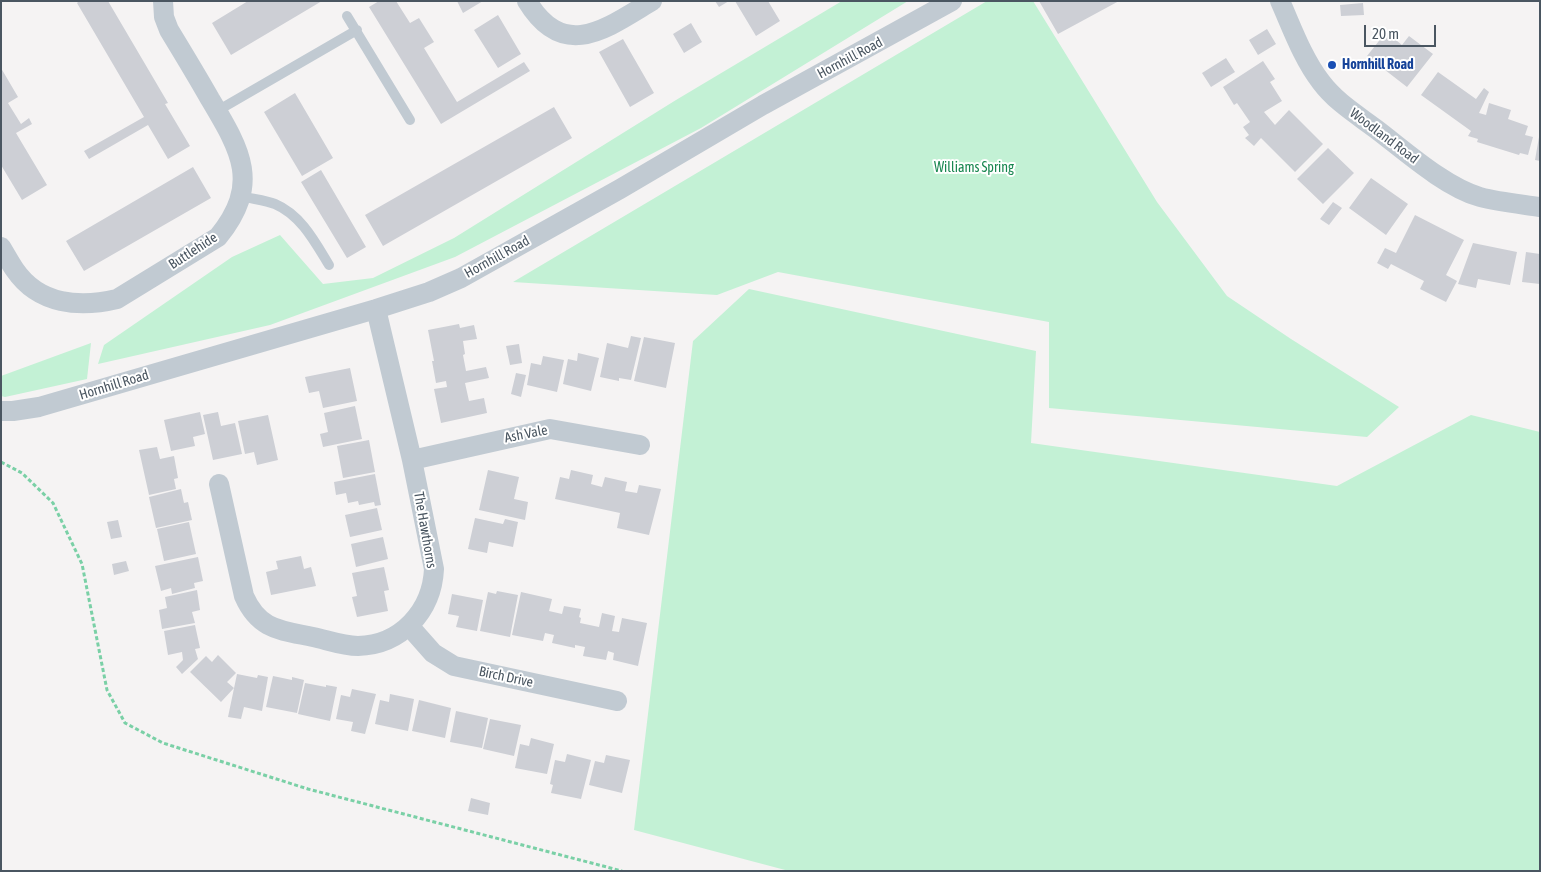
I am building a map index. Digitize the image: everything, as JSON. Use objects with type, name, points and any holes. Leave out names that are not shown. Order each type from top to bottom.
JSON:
[{"type":"street","name":"Buttlehide","points":[[1,247],[16,272],[27,284],[41,294],[57,301],[98,304],[117,299],[218,237],[229,223],[239,205],[241,196],[243,172],[239,152],[169,30],[164,17],[163,1]]},
{"type":"street","points":[[527,1],[546,25],[559,32],[572,35],[586,35],[600,31],[652,1]]},
{"type":"street","name":"Hornhill Road","points":[[1,411],[39,407],[429,292],[461,278],[620,189],[763,105],[952,1]]},
{"type":"street","name":"Woodland Road","points":[[1280,1],[1307,60],[1320,81],[1346,108],[1417,161],[1456,187],[1480,197],[1540,207]]},
{"type":"street","name":"The Hawthorns","points":[[219,484],[244,596],[250,610],[256,616],[275,628],[358,646],[390,639],[410,626],[426,603],[434,569],[412,460],[376,309]]},
{"type":"street","name":"Ash Vale","points":[[412,460],[550,429],[640,445]]},
{"type":"street","name":"Birch Drive","points":[[410,626],[433,653],[454,666],[617,701]]},
{"type":"lane","points":[[348,16],[410,120]]},
{"type":"lane","points":[[217,111],[357,30]]},
{"type":"lane","points":[[241,196],[275,204],[293,215],[307,230],[329,265]]},
{"type":"path","points":[[1,462],[22,472],[53,503],[82,564],[107,690],[125,723],[163,743],[308,788],[622,871]]},
{"type":"green space","points":[[842,1],[908,1],[701,128],[455,257],[270,325],[98,364],[104,345],[232,257],[280,235],[323,284],[373,278],[454,238],[676,100]]},
{"type":"green space","name":"Williams Spring","points":[[987,1],[1033,1],[1157,202],[1227,296],[1399,407],[1367,437],[1049,408],[1049,322],[778,272],[717,295],[513,282]]},
{"type":"green space","points":[[749,289],[1036,351],[1031,443],[1337,486],[1471,415],[1540,432],[1540,871],[789,871],[634,830],[693,341]]},
{"type":"green space","points":[[91,343],[87,379],[5,397],[1,396],[1,376]]},
{"type":"building","points":[[79,1],[108,1],[168,103],[165,104],[190,146],[168,159],[148,125],[89,159],[84,151],[144,117],[77,3]]},
{"type":"building","points":[[248,1],[322,1],[231,55],[212,23]]},
{"type":"building","points":[[379,1],[396,1],[410,23],[419,18],[434,42],[424,48],[457,102],[524,62],[530,71],[441,124],[369,7]]},
{"type":"building","points":[[457,1],[483,1],[463,13]]},
{"type":"building","points":[[715,1],[729,1],[719,7]]},
{"type":"building","points":[[735,1],[768,1],[780,21],[756,36]]},
{"type":"building","points":[[1039,1],[1119,1],[1058,34]]},
{"type":"building","points":[[1363,3],[1364,15],[1341,16],[1340,5]]},
{"type":"building","points":[[498,15],[521,54],[498,68],[474,30]]},
{"type":"building","points":[[691,23],[702,42],[684,53],[673,34]]},
{"type":"building","points":[[1267,29],[1276,44],[1258,55],[1249,40]]},
{"type":"building","points":[[1386,32],[1402,45],[1409,36],[1433,54],[1407,87],[1367,56]]},
{"type":"building","points":[[623,39],[654,93],[630,107],[599,52]]},
{"type":"building","points":[[1226,58],[1235,72],[1211,87],[1202,73]]},
{"type":"building","points":[[1263,61],[1275,79],[1270,82],[1282,101],[1264,112],[1275,125],[1289,110],[1323,144],[1295,172],[1261,138],[1254,146],[1245,138],[1249,135],[1243,127],[1250,122],[1237,103],[1234,105],[1223,87]]},
{"type":"building","points":[[1,68],[18,97],[8,103],[21,124],[29,118],[32,124],[16,133],[47,185],[22,200],[1,165]]},
{"type":"building","points":[[1438,72],[1476,99],[1484,88],[1489,92],[1479,113],[1486,115],[1489,103],[1511,110],[1508,119],[1528,126],[1525,135],[1533,137],[1528,155],[1520,153],[1519,155],[1477,142],[1478,139],[1468,136],[1471,131],[1421,95]]},
{"type":"building","points":[[295,93],[333,158],[302,176],[264,112]]},
{"type":"building","points":[[554,107],[572,138],[383,246],[365,215]]},
{"type":"building","points":[[1540,137],[1540,161],[1535,160]]},
{"type":"building","points":[[1328,148],[1354,173],[1323,204],[1297,179]]},
{"type":"building","points":[[193,167],[211,198],[84,271],[66,241]]},
{"type":"building","points":[[321,170],[366,247],[347,258],[301,182]]},
{"type":"building","points":[[1371,178],[1408,204],[1386,235],[1349,208]]},
{"type":"building","points":[[1333,202],[1342,208],[1329,225],[1320,219]]},
{"type":"building","points":[[1415,215],[1464,240],[1446,275],[1457,281],[1446,302],[1420,289],[1424,281],[1391,264],[1388,269],[1377,263],[1385,248],[1396,253]]},
{"type":"building","points":[[1473,243],[1517,252],[1510,285],[1478,279],[1476,288],[1458,284]]},
{"type":"building","points":[[1526,252],[1540,254],[1540,284],[1522,282]]},
{"type":"building","points":[[459,324],[460,328],[474,325],[477,339],[463,341],[466,371],[486,367],[489,378],[465,383],[469,401],[484,398],[487,413],[441,423],[434,389],[447,387],[446,381],[436,383],[428,330]]},
{"type":"building","points":[[631,336],[641,338],[631,380],[619,378],[619,381],[600,377],[607,343],[628,348]]},
{"type":"building","points":[[644,337],[675,343],[666,388],[634,381]]},
{"type":"building","points":[[519,344],[522,363],[510,365],[506,346]]},
{"type":"building","points":[[578,353],[599,358],[591,391],[563,384],[568,359],[577,361]]},
{"type":"building","points":[[543,356],[564,360],[557,392],[527,385],[531,363],[541,365]]},
{"type":"building","points":[[350,368],[357,401],[323,408],[319,391],[309,393],[305,377]]},
{"type":"building","points":[[516,373],[526,375],[521,397],[511,394]]},
{"type":"building","points":[[355,406],[362,439],[323,447],[320,434],[328,432],[324,413]]},
{"type":"building","points":[[200,412],[205,434],[193,437],[195,446],[171,451],[164,420]]},
{"type":"building","points":[[218,412],[221,426],[235,423],[242,454],[213,460],[203,415]]},
{"type":"building","points":[[268,415],[278,460],[257,465],[254,452],[245,454],[238,421]]},
{"type":"building","points":[[369,440],[375,472],[343,478],[337,446]]},
{"type":"building","points":[[157,447],[160,459],[174,456],[178,478],[174,479],[176,489],[149,495],[139,450]]},
{"type":"building","points":[[488,470],[519,477],[514,499],[528,502],[525,520],[479,510]]},
{"type":"building","points":[[571,470],[593,475],[591,484],[602,487],[605,477],[627,482],[625,491],[637,493],[639,485],[661,489],[649,535],[617,528],[620,513],[555,499],[560,477],[569,479]]},
{"type":"building","points":[[375,474],[381,505],[375,506],[374,502],[359,505],[358,501],[348,503],[346,493],[336,495],[334,482]]},
{"type":"building","points":[[181,489],[184,503],[188,502],[192,520],[156,528],[149,497]]},
{"type":"building","points":[[377,508],[382,530],[350,537],[345,515]]},
{"type":"building","points":[[475,518],[503,524],[505,519],[518,522],[513,547],[489,542],[487,553],[468,549]]},
{"type":"building","points":[[118,520],[122,537],[111,539],[107,522]]},
{"type":"building","points":[[189,522],[196,554],[164,561],[157,529]]},
{"type":"building","points":[[383,537],[388,559],[356,567],[351,544]]},
{"type":"building","points":[[301,556],[304,569],[311,567],[316,586],[271,595],[266,572],[278,569],[276,561]]},
{"type":"building","points":[[198,557],[203,581],[194,583],[195,588],[172,594],[171,588],[161,591],[155,566]]},
{"type":"building","points":[[126,561],[129,571],[114,575],[112,564]]},
{"type":"building","points":[[384,567],[389,590],[384,591],[388,611],[357,617],[352,597],[357,596],[352,573]]},
{"type":"building","points":[[197,590],[200,610],[192,612],[195,623],[162,629],[159,610],[167,608],[165,597]]},
{"type":"building","points":[[497,591],[518,595],[510,637],[480,631],[488,592],[496,594]]},
{"type":"building","points":[[521,592],[552,599],[549,611],[562,614],[564,606],[581,609],[580,623],[599,627],[602,613],[615,616],[612,631],[619,632],[622,618],[647,623],[638,666],[613,660],[614,653],[608,651],[606,660],[583,656],[585,647],[575,645],[575,648],[552,643],[554,635],[545,633],[543,641],[512,635]]},
{"type":"building","points":[[452,594],[483,600],[477,631],[456,627],[459,616],[448,614]]},
{"type":"building","points":[[195,625],[200,648],[195,649],[198,659],[182,674],[176,667],[183,660],[182,652],[168,655],[164,631]]},
{"type":"building","points":[[218,655],[236,673],[227,682],[234,688],[221,702],[190,672],[206,656],[212,662]]},
{"type":"building","points":[[237,674],[257,678],[258,675],[268,677],[262,711],[244,707],[241,719],[228,717]]},
{"type":"building","points":[[273,676],[292,680],[292,677],[304,680],[297,713],[266,707]]},
{"type":"building","points":[[305,683],[337,687],[330,721],[298,714]]},
{"type":"building","points":[[352,689],[376,694],[365,734],[351,731],[353,722],[336,719],[341,695],[350,697]]},
{"type":"building","points":[[390,694],[414,699],[408,731],[375,724],[380,700],[389,702]]},
{"type":"building","points":[[419,700],[451,708],[445,738],[412,731]]},
{"type":"building","points":[[456,711],[488,718],[482,748],[450,742]]},
{"type":"building","points":[[490,719],[521,725],[514,756],[483,749]]},
{"type":"building","points":[[531,738],[554,744],[547,774],[515,768],[520,744],[529,746]]},
{"type":"building","points":[[567,754],[591,760],[581,799],[551,793],[553,785],[550,784],[555,760],[565,762]]},
{"type":"building","points":[[606,755],[630,760],[622,793],[589,785],[595,761],[604,763]]},
{"type":"building","points":[[471,798],[490,803],[488,815],[468,811]]},
{"type":"place","name":"Hornhill Road","points":[[1332,65]]}]
